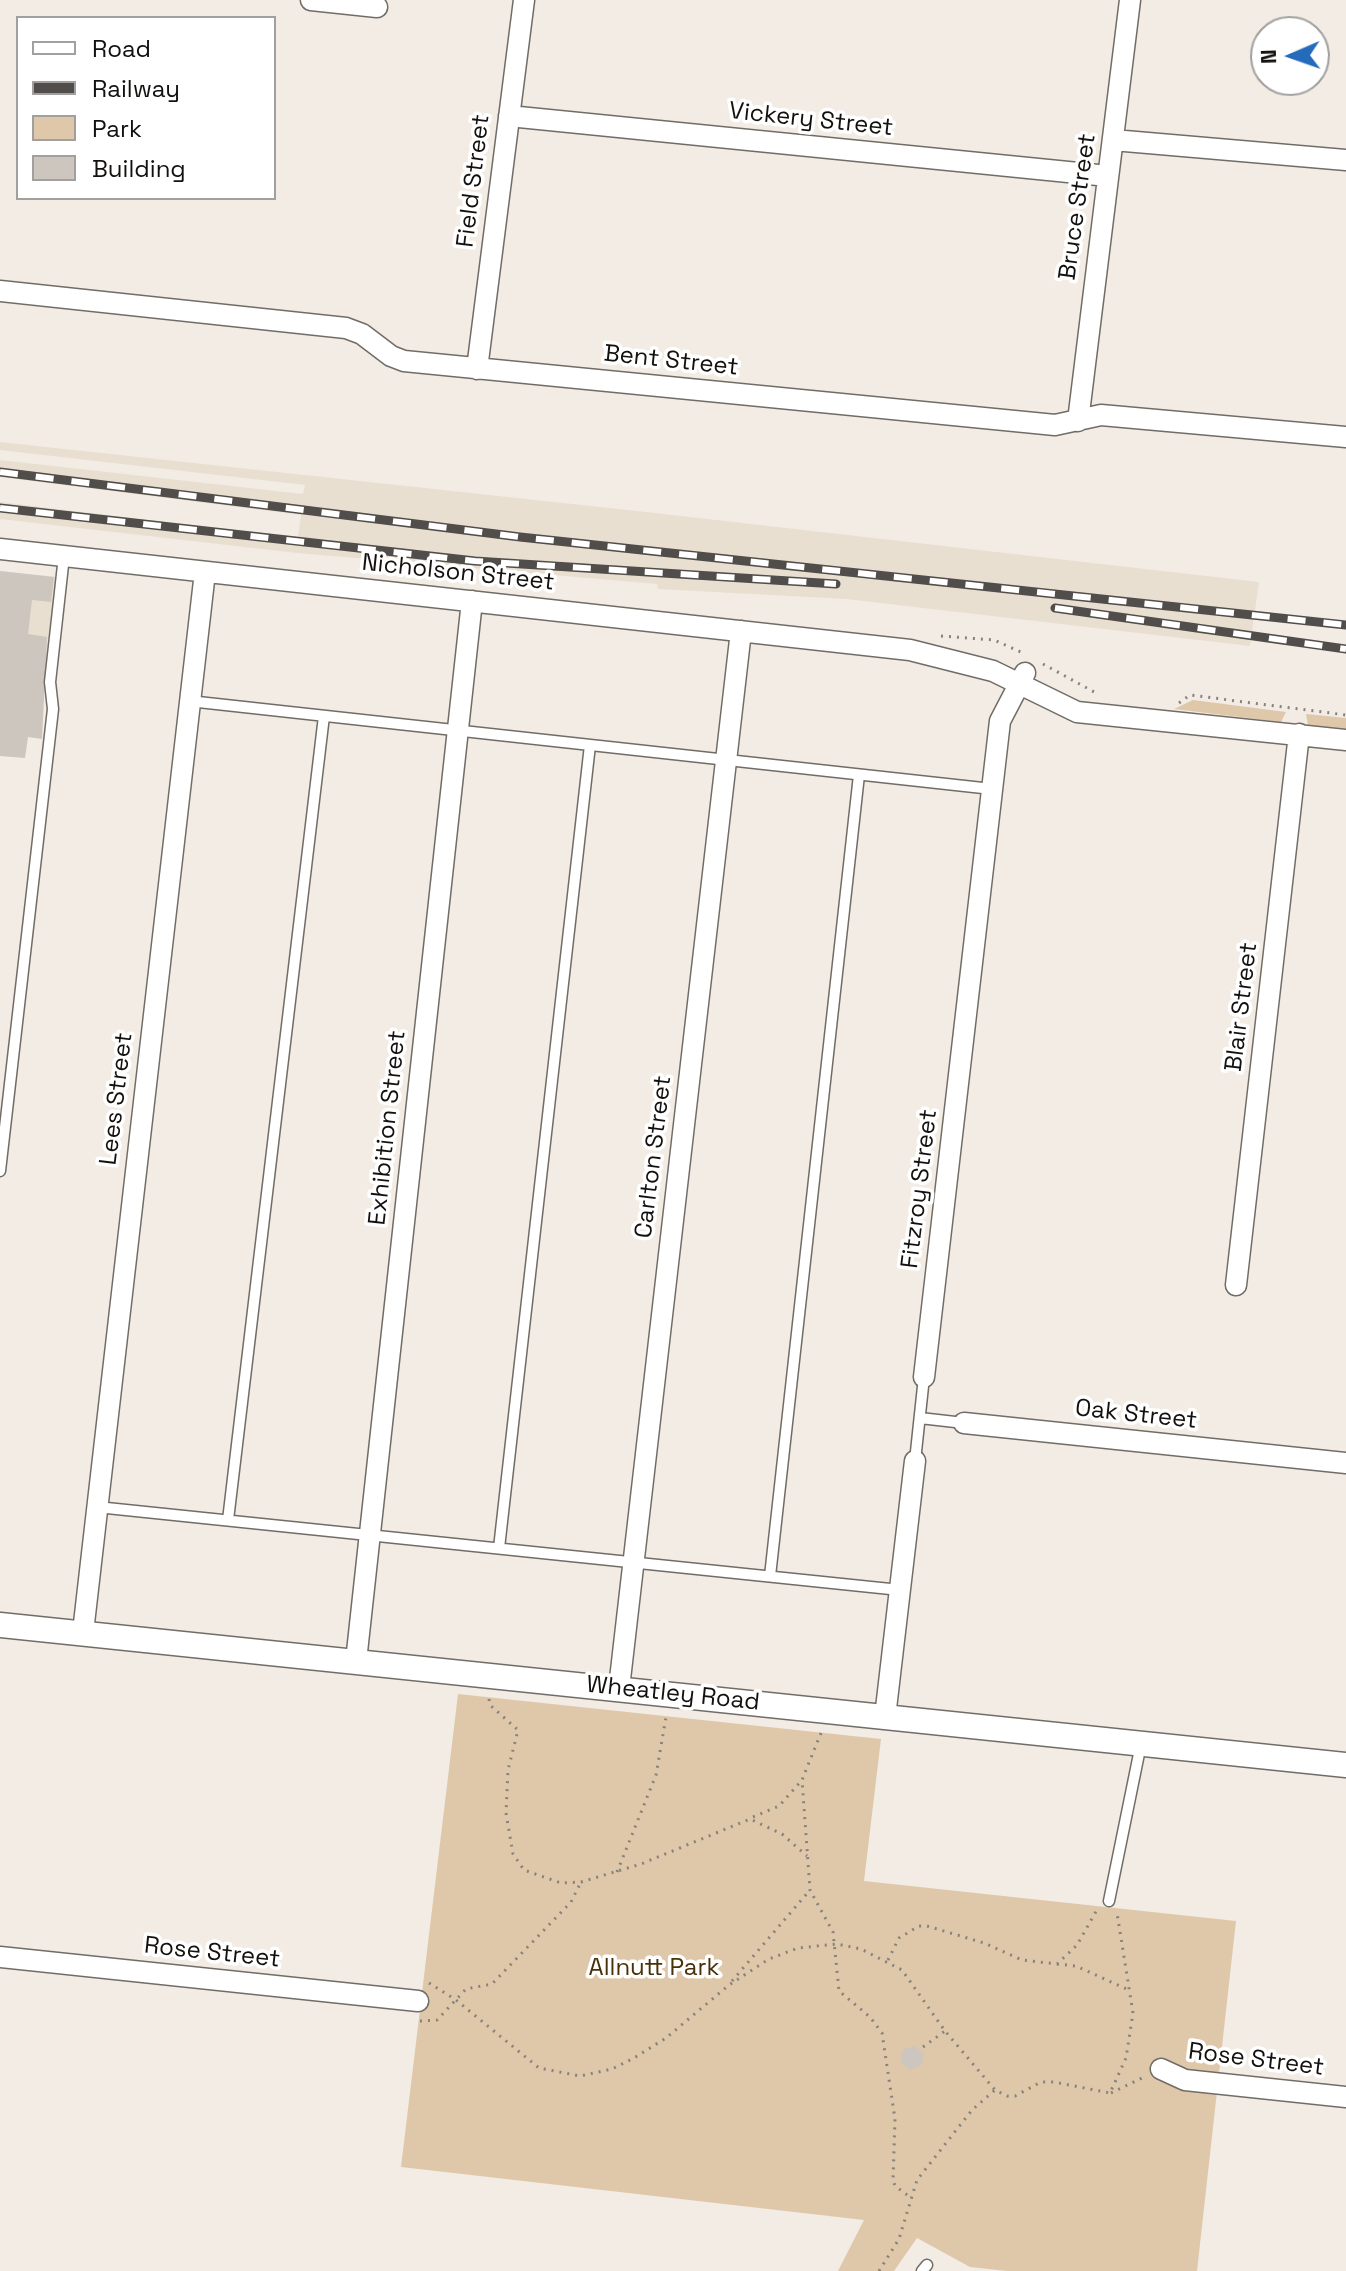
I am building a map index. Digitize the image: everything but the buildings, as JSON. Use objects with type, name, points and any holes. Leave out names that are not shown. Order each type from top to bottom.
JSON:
[{"type":"street","points":[[311,0],[377,7]]},
{"type":"street","name":"Field Street","points":[[477,369],[524,0]]},
{"type":"street","name":"Bruce Street","points":[[1078,421],[1130,0]]},
{"type":"street","name":"Vickery Street","points":[[509,116],[1108,176]]},
{"type":"street","points":[[1113,140],[1346,160]]},
{"type":"street","name":"Bent Street","points":[[0,291],[346,328],[362,334],[397,359],[477,369],[1055,425],[1101,415],[1346,437]]},
{"type":"street","name":"Nicholson Street","points":[[0,549],[910,650],[940,649],[988,655],[1022,679],[1120,715],[1346,740]]},
{"type":"street","name":"Lees Street","points":[[83,1632],[205,572]]},
{"type":"street","name":"Exhibition Street","points":[[356,1661],[472,601]]},
{"type":"street","name":"Carlton Street","points":[[619,1688],[741,631]]},
{"type":"street","name":"Fitzroy Street","points":[[924,1377],[1000,721],[1022,679]]},
{"type":"street","name":"Blair Street","points":[[1236,1285],[1299,734]]},
{"type":"street","name":"Oak Street","points":[[964,1423],[1346,1463]]},
{"type":"street","name":"Fitzroy Street","points":[[885,1717],[915,1461]]},
{"type":"street","name":"Wheatley Road","points":[[0,1625],[1346,1765]]},
{"type":"street","name":"Rose Street","points":[[0,1957],[420,2002]]},
{"type":"street","name":"Rose Street","points":[[1161,2069],[1185,2080],[1346,2097]]},
{"type":"lane","points":[[0,1171],[53,709],[50,682],[64,556]]},
{"type":"lane","points":[[189,701],[992,789]]},
{"type":"lane","points":[[228,1520],[324,716]]},
{"type":"lane","points":[[499,1548],[590,745]]},
{"type":"lane","points":[[770,1576],[859,775]]},
{"type":"lane","name":"Fitzroy Street","points":[[915,1461],[924,1377]]},
{"type":"lane","name":"Oak Street","points":[[920,1418],[964,1423]]},
{"type":"lane","points":[[97,1507],[900,1590]]},
{"type":"lane","points":[[1109,1901],[1141,1744]]},
{"type":"path","points":[[1190,695],[1346,715]]},
{"type":"path","points":[[489,1695],[490,1705],[518,1730],[505,1796],[507,1827],[516,1861],[524,1870],[551,1880],[581,1882],[617,1872],[779,1806],[802,1780],[830,1711]]},
{"type":"path","points":[[617,1872],[656,1775],[667,1714]]},
{"type":"path","points":[[802,1780],[810,1890],[837,1944],[839,1991],[870,2017],[882,2033],[895,2119],[893,2180],[895,2186],[910,2197]]},
{"type":"path","points":[[750,1819],[782,1834],[809,1858]]},
{"type":"path","points":[[420,2002],[437,2020],[466,1989],[492,1984],[571,1902],[581,1882]]},
{"type":"path","points":[[729,1985],[810,1890]]},
{"type":"path","points":[[1057,1964],[1077,1945],[1098,1908],[1109,1901],[1121,1921],[1133,2013],[1126,2058],[1110,2093]]},
{"type":"path","points":[[888,1960],[899,1938],[927,1926],[984,1943],[1022,1960],[1076,1966],[1131,1991]]},
{"type":"path","points":[[420,2002],[456,2000],[539,2068],[580,2076],[612,2069],[634,2058],[666,2038],[729,1985],[786,1951],[837,1944],[888,1960],[913,1983],[945,2031],[995,2090],[1015,2096],[1041,2082],[1054,2082],[1110,2093],[1161,2069]]},
{"type":"path","points":[[923,2047],[945,2031]]},
{"type":"path","points":[[879,2271],[899,2239],[910,2197],[934,2155],[972,2110],[995,2090]]},
{"type":"shaded area","points":[[0,442],[1259,582],[1250,646],[846,599],[658,589],[657,584],[297,553],[0,519],[0,502],[298,538],[301,515],[0,477],[0,460],[303,494],[305,485],[0,450]]},
{"type":"shaded area","points":[[0,571],[58,577],[44,688],[0,683]]},
{"type":"green space","points":[[1193,700],[1286,712],[1281,722],[1174,709]]},
{"type":"green space","points":[[1306,714],[1346,718],[1346,729],[1308,725]]},
{"type":"green space","name":"Allnutt Park","points":[[458,1694],[881,1739],[864,1881],[1236,1921],[1197,2271],[1007,2271],[970,2267],[917,2238],[894,2271],[838,2271],[864,2220],[401,2167]]},
{"type":"railway","points":[[0,472],[520,537],[1346,625]]},
{"type":"railway","points":[[0,508],[475,561],[836,584]]},
{"type":"railway","points":[[1055,608],[1346,649]]}]
